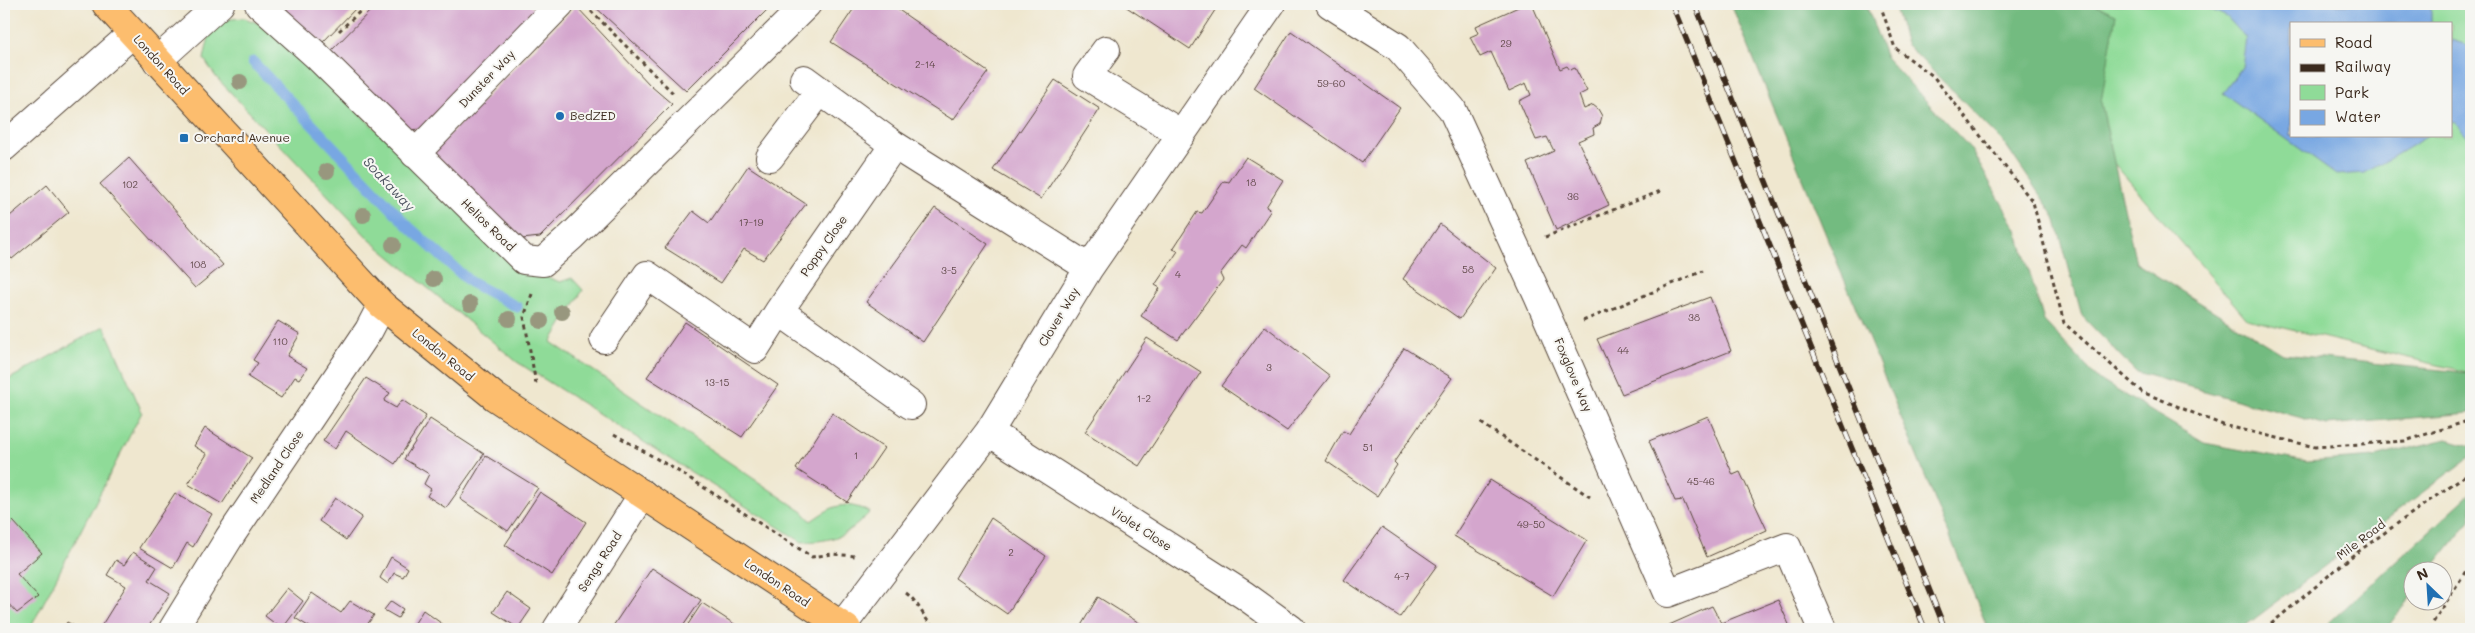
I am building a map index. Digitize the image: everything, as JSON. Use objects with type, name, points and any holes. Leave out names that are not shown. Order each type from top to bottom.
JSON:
[{"type":"main road","name":"London Road","points":[[106,4],[382,305],[495,397],[844,628]]},
{"type":"street","points":[[157,61],[220,4]]},
{"type":"street","name":"Helios Road","points":[[259,4],[316,55],[524,260],[543,262]]},
{"type":"street","name":"Dunster Way","points":[[415,154],[560,4]]},
{"type":"street","points":[[543,262],[572,236],[807,4]]},
{"type":"street","name":"Clover Way","points":[[844,628],[989,432],[1089,268],[1180,134],[1238,55],[1271,4]]},
{"type":"street","name":"Foxglove Way","points":[[1330,4],[1398,47],[1452,109],[1517,248],[1668,593],[1787,547],[1822,629]]},
{"type":"street","points":[[4,147],[132,34]]},
{"type":"street","points":[[1106,50],[1087,76],[1180,134]]},
{"type":"street","points":[[770,157],[812,85],[894,145],[1089,268]]},
{"type":"street","name":"Poppy Close","points":[[604,338],[647,275],[755,349],[779,311],[894,145]]},
{"type":"street","name":"Medland Close","points":[[173,629],[229,538],[369,330],[382,305]]},
{"type":"street","points":[[779,311],[910,405]]},
{"type":"street","name":"Violet Close","points":[[989,432],[1237,590],[1291,629]]},
{"type":"street","name":"Senga Road","points":[[557,629],[643,494]]},
{"type":"path","points":[[316,55],[368,4]]},
{"type":"path","points":[[1880,4],[1895,48],[1933,76],[2033,202],[2064,324],[2142,392],[2223,425],[2316,447],[2406,441],[2471,420]]},
{"type":"path","points":[[590,11],[695,114]]},
{"type":"path","points":[[1517,248],[1663,190]]},
{"type":"path","points":[[536,384],[524,317],[543,262]]},
{"type":"path","points":[[1554,333],[1703,272]]},
{"type":"path","points":[[527,378],[544,389]]},
{"type":"path","points":[[1481,423],[1590,497],[1621,485]]},
{"type":"path","points":[[607,429],[683,474],[812,557],[832,554],[859,557]]},
{"type":"path","name":"Mile Road","points":[[2265,629],[2352,556],[2471,471]]},
{"type":"path","points":[[2429,629],[2471,563]]},
{"type":"path","points":[[916,600],[932,626],[936,629]]},
{"type":"green space","points":[[1731,4],[1866,4],[1886,58],[1970,148],[2017,230],[2044,321],[2098,379],[2204,443],[2307,462],[2375,457],[2447,439],[2471,446],[2471,456],[2241,629],[1988,629]]},
{"type":"green space","points":[[1894,4],[2091,4],[2116,14],[2101,102],[2136,263],[2283,354],[2471,373],[2471,413],[2327,425],[2136,372],[2082,316],[2055,217],[2005,144],[1906,44]]},
{"type":"green space","points":[[1978,4],[2471,4],[2471,373],[2247,319]]},
{"type":"green space","points":[[245,18],[267,27],[526,269],[560,282],[572,278],[583,290],[551,342],[803,512],[811,521],[826,511],[839,506],[853,506],[870,512],[854,527],[840,536],[802,542],[517,362],[370,240],[216,77],[204,59],[211,32],[218,23],[225,20]]},
{"type":"green space","points":[[104,326],[142,412],[30,629],[4,629],[4,382]]},
{"type":"green space","points":[[2471,493],[2471,519],[2439,560],[2402,560],[2402,608],[2386,629],[2322,629]]},
{"type":"water","points":[[2199,4],[2431,4],[2431,22],[2290,22],[2290,138],[2425,138],[2365,173],[2336,175],[2223,93],[2242,67],[2246,38],[2227,17]]},
{"type":"water","points":[[2452,40],[2471,46],[2471,141],[2454,122],[2452,123]]},
{"type":"building","points":[[278,4],[360,4],[320,45]]},
{"type":"building","points":[[377,4],[528,4],[538,13],[422,129],[405,130],[329,53]]},
{"type":"building","points":[[592,4],[773,4],[686,91]]},
{"type":"building","points":[[857,4],[890,4],[988,72],[953,120],[831,42]]},
{"type":"building","points":[[1122,4],[1219,4],[1190,49]]},
{"type":"building","points":[[1525,4],[1532,4],[1560,69],[1567,66],[1570,70],[1575,68],[1587,91],[1579,95],[1584,109],[1593,105],[1602,116],[1600,124],[1593,128],[1594,134],[1578,141],[1609,205],[1556,230],[1527,163],[1554,151],[1547,137],[1536,140],[1519,101],[1531,95],[1526,83],[1509,91],[1491,52],[1480,57],[1470,37],[1479,33],[1476,26]]},
{"type":"building","points":[[576,6],[651,86],[672,104],[540,237],[522,239],[431,153]]},
{"type":"building","points":[[1291,31],[1400,108],[1362,163],[1254,88]]},
{"type":"building","points":[[1055,80],[1100,109],[1041,199],[993,170]]},
{"type":"building","points":[[1246,157],[1283,180],[1266,207],[1271,210],[1246,248],[1242,245],[1220,274],[1223,280],[1178,340],[1141,316],[1160,288],[1155,285],[1178,251],[1173,249],[1197,212],[1202,213],[1224,181],[1229,182]]},
{"type":"building","points":[[129,158],[223,265],[195,288],[100,184]]},
{"type":"building","points":[[748,166],[806,204],[763,260],[744,249],[721,283],[665,248],[693,211],[709,223]]},
{"type":"building","points":[[47,185],[69,212],[12,259],[4,250],[4,221]]},
{"type":"building","points":[[935,208],[988,244],[923,342],[866,302]]},
{"type":"building","points":[[1440,224],[1496,268],[1460,319],[1403,279]]},
{"type":"building","points":[[1710,297],[1731,351],[1622,394],[1597,339]]},
{"type":"building","points":[[278,321],[300,334],[287,356],[307,368],[299,379],[295,377],[281,398],[248,377],[258,363],[253,360]]},
{"type":"building","points":[[685,322],[778,385],[742,437],[647,377]]},
{"type":"building","points":[[1265,326],[1330,376],[1287,431],[1221,386]]},
{"type":"building","points":[[1147,338],[1201,372],[1139,466],[1085,432]]},
{"type":"building","points":[[1404,348],[1452,378],[1394,462],[1397,465],[1377,496],[1326,461],[1343,431],[1349,434]]},
{"type":"building","points":[[366,378],[390,393],[384,401],[396,408],[402,400],[426,416],[395,464],[346,431],[335,449],[323,441]]},
{"type":"building","points":[[832,413],[884,448],[847,502],[796,469]]},
{"type":"building","points":[[1708,416],[1733,475],[1740,472],[1767,530],[1707,557],[1683,500],[1675,501],[1649,441]]},
{"type":"building","points":[[430,419],[484,454],[446,508],[427,496],[431,489],[424,484],[429,474],[404,459]]},
{"type":"building","points":[[205,428],[252,458],[222,504],[188,484],[207,454],[194,446]]},
{"type":"building","points":[[486,456],[538,488],[508,531],[460,499]]},
{"type":"building","points":[[1490,480],[1587,540],[1553,596],[1454,536]]},
{"type":"building","points":[[540,492],[586,522],[552,575],[505,545]]},
{"type":"building","points":[[175,493],[212,514],[193,547],[187,543],[173,568],[139,548]]},
{"type":"building","points":[[335,498],[362,517],[346,540],[319,521]]},
{"type":"building","points":[[991,518],[1046,556],[1007,614],[955,578]]},
{"type":"building","points":[[13,521],[42,553],[17,574],[38,597],[17,613],[4,599],[4,529]]},
{"type":"building","points":[[1382,527],[1437,565],[1400,617],[1344,580]]},
{"type":"building","points":[[133,552],[157,567],[149,580],[170,593],[147,629],[102,629],[100,628],[126,586],[107,575],[116,560],[124,565]]},
{"type":"building","points":[[391,557],[408,568],[403,577],[394,573],[388,584],[380,578]]},
{"type":"building","points":[[652,568],[701,600],[681,629],[616,629],[613,626]]},
{"type":"building","points":[[287,588],[303,601],[282,629],[265,616]]},
{"type":"building","points":[[507,592],[531,609],[518,628],[493,612]]},
{"type":"building","points":[[312,593],[341,613],[350,601],[374,615],[364,629],[313,629],[295,618]]},
{"type":"building","points":[[1098,597],[1149,629],[1079,629]]},
{"type":"building","points":[[1778,600],[1791,629],[1671,629],[1669,625],[1712,606],[1721,623]]},
{"type":"building","points":[[391,601],[403,609],[398,618],[384,610]]},
{"type":"building","points":[[702,603],[742,629],[685,629]]},
{"type":"building","points":[[423,610],[445,626],[442,629],[417,629],[413,626]]},
{"type":"building","points":[[67,622],[80,629],[63,629]]},
{"type":"waterway","name":"Soakaway","points":[[253,62],[409,227],[470,282],[517,307]]},
{"type":"railway","points":[[1672,4],[1925,629]]},
{"type":"railway","points":[[1695,4],[1945,629]]},
{"type":"place","name":"BedZED","points":[[560,116]]},
{"type":"place","name":"Orchard Avenue","points":[[184,138]]}]
